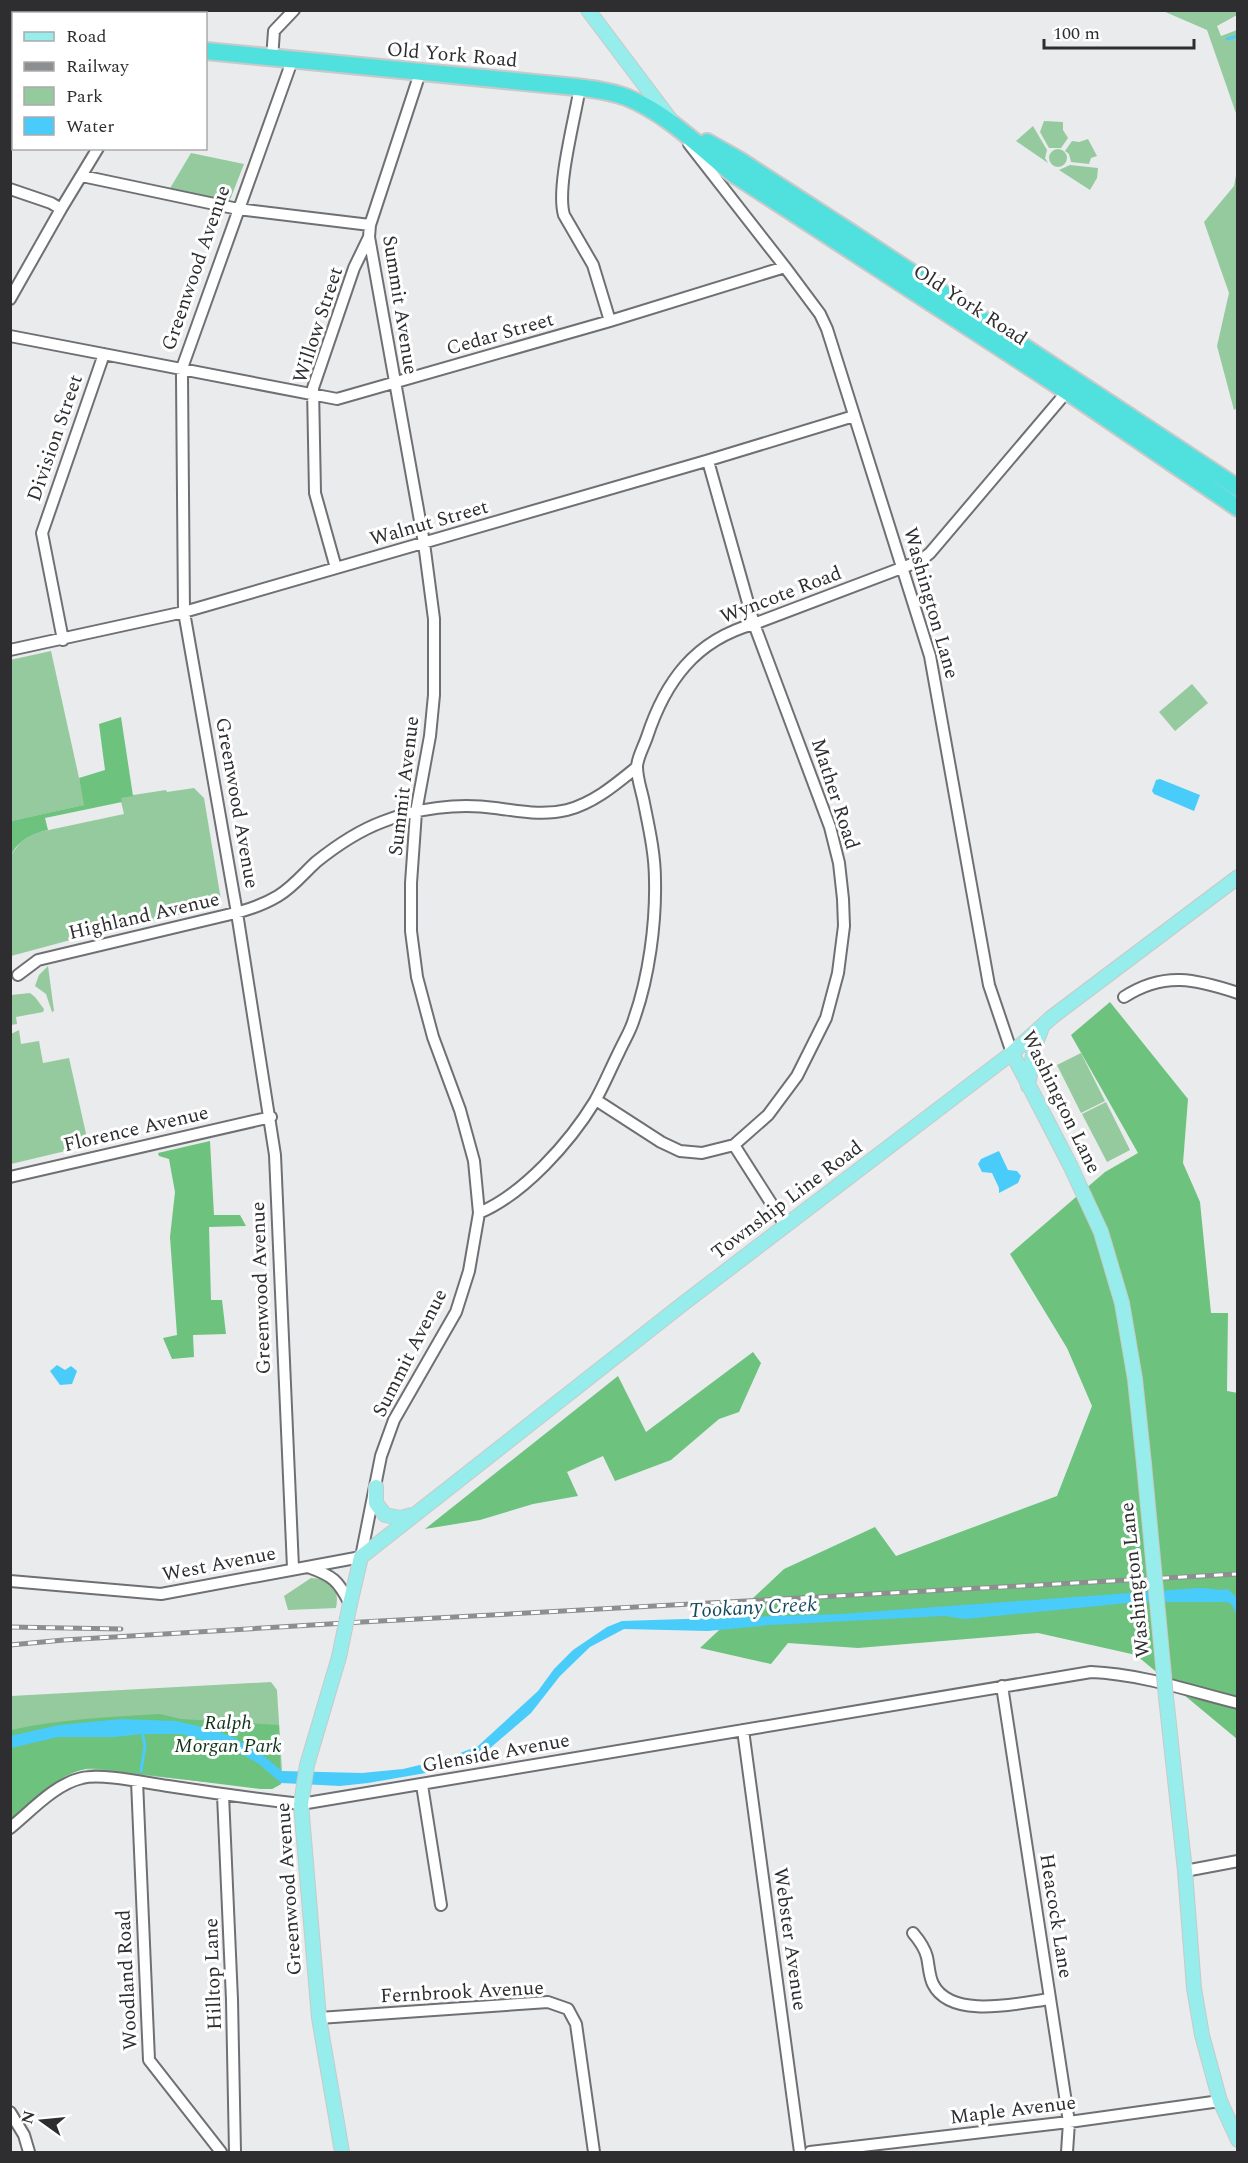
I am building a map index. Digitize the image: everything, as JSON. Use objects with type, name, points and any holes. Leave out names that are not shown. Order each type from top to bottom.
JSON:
[{"type":"highway","name":"Old York Road","points":[[207,51],[580,87],[603,90],[646,106],[680,130],[739,160],[1184,461],[1238,507]]},
{"type":"highway","name":"Old York Road","points":[[1184,461],[1238,488]]},
{"type":"main road","name":"Washington Lane","points":[[588,10],[680,130]]},
{"type":"main road","name":"Township Line Road","points":[[361,1557],[785,1225],[1012,1053],[1043,1025],[1238,877]]},
{"type":"main road","points":[[1028,1086],[1034,1048],[1043,1025]]},
{"type":"main road","name":"Washington Lane","points":[[1012,1053],[1070,1165],[1101,1232],[1122,1303],[1135,1379],[1144,1464],[1185,1871],[1194,1988],[1202,2035],[1220,2101],[1238,2140]]},
{"type":"main road","points":[[376,1487],[376,1503],[385,1515],[401,1518],[414,1515]]},
{"type":"main road","name":"Greenwood Avenue","points":[[342,2152],[319,2018],[301,1804],[307,1765],[339,1657],[361,1557]]},
{"type":"street","points":[[272,58],[274,31],[294,10]]},
{"type":"street","name":"Greenwood Avenue","points":[[292,61],[182,368],[184,612],[237,913],[275,1155],[293,1569]]},
{"type":"street","name":"Summit Avenue","points":[[361,1557],[381,1456],[394,1420],[456,1312],[469,1271],[479,1213],[474,1161],[460,1110],[435,1046],[417,977],[411,918],[416,812],[430,736],[434,619],[424,543],[369,237],[370,225],[420,73]]},
{"type":"street","points":[[580,87],[562,189],[562,207],[564,215],[593,265],[610,321]]},
{"type":"street","name":"Washington Lane","points":[[680,130],[785,267],[827,328],[930,656],[988,985],[1012,1053]]},
{"type":"street","points":[[10,299],[97,150]]},
{"type":"street","points":[[82,176],[238,209],[370,225]]},
{"type":"street","points":[[10,189],[51,203],[61,209]]},
{"type":"street","name":"Willow Street","points":[[336,568],[315,493],[313,388],[354,268],[369,237]]},
{"type":"street","name":"Cedar Street","points":[[10,336],[337,399],[610,321],[785,267]]},
{"type":"street","name":"Division Street","points":[[63,640],[42,533],[104,354]]},
{"type":"street","name":"Wyncote Road","points":[[637,767],[667,688],[700,650],[739,628],[920,561],[930,553],[1072,386]]},
{"type":"street","name":"Walnut Street","points":[[10,650],[184,612],[708,461],[854,416]]},
{"type":"street","name":"Mather Road","points":[[596,1100],[661,1142],[680,1151],[702,1153],[734,1145],[768,1115],[783,1096],[817,1040],[826,1018],[838,973],[844,926],[843,899],[839,863],[830,827],[754,624],[708,461]]},
{"type":"street","points":[[479,1213],[492,1208],[542,1167],[570,1135],[596,1100],[634,1019],[645,976],[654,922],[655,879],[651,837],[637,767]]},
{"type":"street","name":"Highland Avenue","points":[[18,975],[38,960],[237,913],[256,906],[279,895],[317,862],[357,833],[383,821],[416,812],[461,807],[494,808],[534,814],[566,810],[588,802],[637,767]]},
{"type":"street","points":[[1124,997],[1134,990],[1151,984],[1180,979],[1205,982],[1238,993]]},
{"type":"street","name":"Florence Avenue","points":[[10,1176],[270,1117]]},
{"type":"street","points":[[734,1145],[785,1225]]},
{"type":"street","name":"West Avenue","points":[[10,1581],[161,1594],[361,1557]]},
{"type":"street","points":[[308,1567],[333,1577],[341,1586],[350,1604]]},
{"type":"street","name":"Glenside Avenue","points":[[10,1828],[57,1790],[75,1780],[92,1776],[301,1804],[1091,1672],[1197,1692],[1238,1703]]},
{"type":"street","name":"Heacock Lane","points":[[1002,1686],[1068,2122],[1067,2152]]},
{"type":"street","name":"Webster Avenue","points":[[743,1730],[800,2152]]},
{"type":"street","name":"Woodland Road","points":[[137,1781],[149,2060],[221,2152]]},
{"type":"street","points":[[422,1785],[441,1905]]},
{"type":"street","name":"Hilltop Lane","points":[[223,1795],[232,2000],[235,2152]]},
{"type":"street","points":[[1185,1871],[1238,1862]]},
{"type":"street","points":[[913,1933],[926,1954],[933,1985],[946,1998],[964,2005],[984,2007],[1050,1999]]},
{"type":"street","name":"Fernbrook Avenue","points":[[319,2018],[549,2002],[568,2009],[576,2024],[594,2152]]},
{"type":"street","name":"Maple Avenue","points":[[810,2152],[1068,2122],[1220,2101]]},
{"type":"street","points":[[10,2112],[24,2135],[29,2152]]},
{"type":"green space","points":[[1163,11],[1237,11],[1237,15],[1217,26],[1221,36],[1237,30],[1237,116],[1207,30]]},
{"type":"green space","points":[[1044,121],[1063,122],[1063,130],[1068,138],[1061,148],[1049,148],[1040,132]]},
{"type":"green space","points":[[1033,126],[1047,150],[1045,158],[1048,163],[1016,141]]},
{"type":"green space","points":[[1088,139],[1097,156],[1091,158],[1089,164],[1071,162],[1069,154],[1065,151],[1072,141],[1079,142]]},
{"type":"green space","points":[[1058,149],[1064,152],[1067,158],[1064,164],[1058,167],[1052,164],[1049,158],[1052,152]]},
{"type":"green space","points":[[191,153],[244,164],[228,202],[169,190]]},
{"type":"green space","points":[[1070,165],[1098,168],[1097,178],[1090,190],[1059,170]]},
{"type":"green space","points":[[1237,170],[1238,407],[1234,410],[1217,346],[1229,293],[1204,222],[1234,186]]},
{"type":"green space","points":[[51,651],[85,805],[11,821],[10,660]]},
{"type":"green space","points":[[1192,684],[1208,703],[1175,731],[1159,712]]},
{"type":"green space","points":[[121,717],[133,796],[121,798],[122,802],[45,818],[48,830],[26,838],[11,855],[11,821],[84,805],[79,778],[105,770],[99,724]]},
{"type":"green space","points":[[194,788],[204,798],[221,900],[218,905],[135,926],[133,916],[102,923],[102,925],[113,923],[115,928],[11,956],[11,855],[22,840],[30,834],[124,814],[120,797]]},
{"type":"green space","points":[[48,966],[54,1011],[52,1012],[46,994],[35,986],[39,975]]},
{"type":"green space","points":[[30,993],[44,1009],[43,1012],[16,1017],[17,1024],[11,1025],[11,995]]},
{"type":"green space","points":[[1110,1002],[1188,1099],[1183,1163],[1200,1202],[1211,1313],[1228,1313],[1227,1391],[1238,1393],[1237,1739],[1136,1655],[1038,1633],[858,1648],[788,1643],[771,1664],[700,1648],[784,1569],[875,1527],[896,1556],[1057,1496],[1092,1406],[1067,1348],[1010,1254],[1105,1172],[1138,1153],[1071,1035]]},
{"type":"green space","points":[[19,1030],[21,1044],[39,1041],[43,1063],[69,1058],[87,1138],[114,1131],[116,1139],[11,1164],[11,1034]]},
{"type":"green space","points":[[1081,1053],[1105,1101],[1081,1113],[1057,1065]]},
{"type":"green space","points":[[1106,1102],[1130,1150],[1107,1162],[1082,1114]]},
{"type":"green space","points":[[210,1141],[214,1215],[240,1215],[246,1226],[209,1227],[211,1300],[222,1300],[226,1334],[193,1335],[194,1357],[172,1359],[163,1338],[177,1335],[170,1237],[175,1192],[169,1159],[159,1156],[158,1153]]},
{"type":"green space","points":[[753,1352],[761,1363],[739,1412],[719,1419],[671,1460],[615,1481],[603,1456],[567,1472],[578,1496],[533,1504],[480,1520],[425,1529],[618,1376],[646,1432]]},
{"type":"green space","points":[[311,1578],[329,1582],[337,1595],[336,1608],[288,1610],[284,1596]]},
{"type":"green space","name":"Ralph Morgan Park","points":[[271,1682],[277,1690],[282,1771],[281,1784],[272,1789],[85,1769],[67,1774],[11,1819],[11,1696]]},
{"type":"green space","name":"Ralph Morgan Park","points":[[160,1714],[181,1719],[279,1725],[281,1784],[272,1789],[261,1789],[92,1768],[80,1770],[59,1780],[11,1819],[11,1730],[66,1721]]},
{"type":"water","points":[[1160,779],[1200,795],[1194,811],[1154,794],[1152,791],[1156,780]]},
{"type":"water","points":[[999,1151],[1008,1170],[1017,1171],[1021,1176],[1018,1183],[999,1193],[992,1173],[982,1172],[978,1164],[981,1159]]},
{"type":"water","points":[[57,1365],[65,1370],[71,1366],[77,1371],[72,1384],[60,1385],[50,1371]]},
{"type":"water","points":[[1199,1588],[1228,1589],[1237,1598],[1237,1620],[1235,1610],[1230,1603],[1138,1602],[965,1619],[944,1616],[771,1625],[708,1631],[624,1629],[590,1647],[560,1676],[531,1713],[482,1755],[466,1764],[449,1769],[368,1783],[340,1786],[281,1783],[259,1764],[228,1747],[181,1734],[58,1737],[11,1748],[10,1736],[59,1725],[121,1719],[176,1721],[211,1729],[235,1738],[282,1771],[362,1773],[403,1769],[445,1759],[478,1746],[538,1691],[554,1669],[573,1650],[607,1627],[622,1621],[840,1614]]},
{"type":"waterway","points":[[1227,39],[1238,36]]},
{"type":"waterway","points":[[141,1771],[145,1746],[142,1731]]},
{"type":"railway","points":[[10,1645],[362,1622],[1238,1574]]},
{"type":"railway","points":[[10,1627],[121,1629]]},
{"type":"water label","name":"Tookany Creek","points":[[753,1608]]}]
